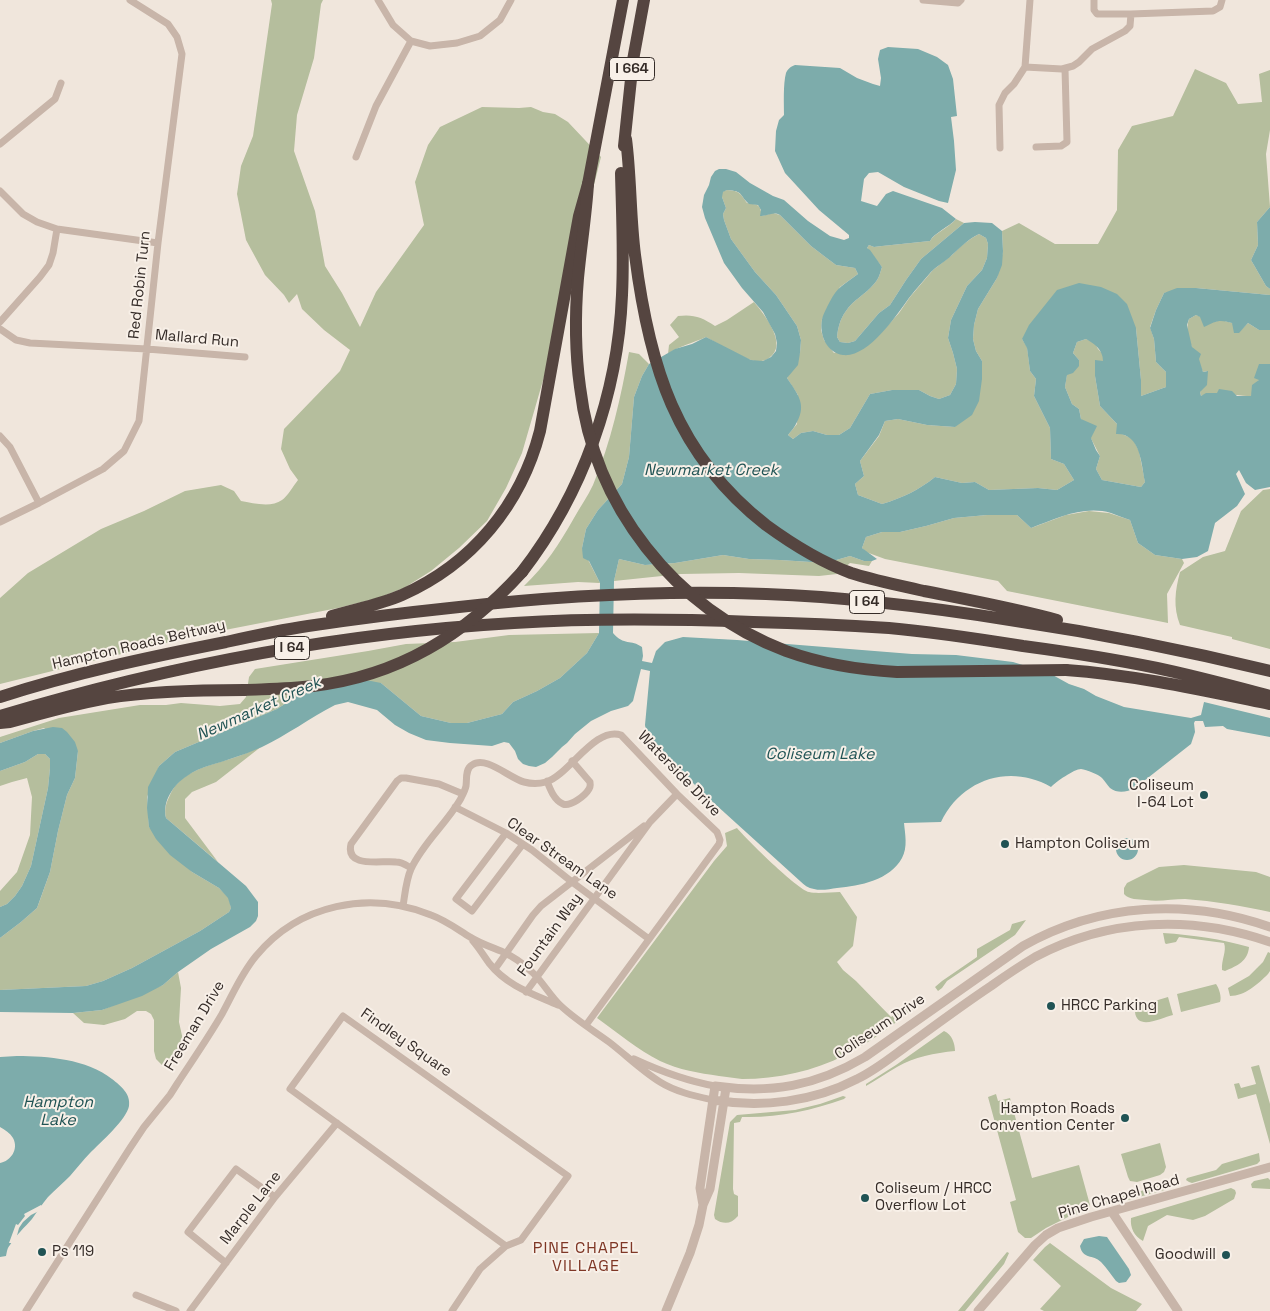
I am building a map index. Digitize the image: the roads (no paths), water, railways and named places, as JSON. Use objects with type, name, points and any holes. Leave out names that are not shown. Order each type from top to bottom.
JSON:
[{"type":"highway","name":"I 664","points":[[588,184],[623,0]]},
{"type":"highway","name":"I 664","points":[[626,139],[633,60],[644,0]]},
{"type":"highway","points":[[626,139],[635,253],[649,337],[659,371],[674,412],[692,442],[714,474],[746,508],[781,536],[850,572],[895,584],[1028,612],[1118,638]]},
{"type":"highway","points":[[0,723],[74,705],[163,691],[298,688],[336,683],[367,675],[405,661],[436,645],[465,626],[497,599],[522,572],[554,526],[586,460],[601,419],[612,374],[620,319],[622,295],[621,162],[626,139]]},
{"type":"highway","points":[[286,630],[383,603],[401,596],[446,571],[465,556],[491,529],[512,499],[529,466],[540,431],[579,216],[588,184]]},
{"type":"highway","points":[[588,184],[577,303],[578,362],[583,410],[600,468],[611,493],[637,536],[664,569],[694,598],[731,624],[769,644],[799,655],[843,667],[897,672],[1066,670],[1114,674],[1270,704]]},
{"type":"highway","name":"I 64","points":[[286,630],[395,614],[560,597],[614,594],[768,594],[841,599],[971,614],[1064,628],[1185,651],[1270,671]]},
{"type":"highway","name":"I 64","points":[[0,716],[187,668],[327,642],[511,623],[591,620],[688,619],[842,625],[936,633],[1156,668],[1270,696]]},
{"type":"highway","name":"Hampton Roads Beltway","points":[[0,697],[60,679],[133,661],[286,630]]},
{"type":"street","name":"Red Robin Turn","points":[[0,522],[103,469],[124,451],[139,420],[158,243],[182,54],[177,37],[168,24],[130,0]]},
{"type":"street","points":[[378,0],[393,25],[411,41],[430,46],[457,43],[480,36],[500,20],[511,0]]},
{"type":"street","points":[[923,0],[960,1]]},
{"type":"street","points":[[1000,148],[1000,101],[1004,93],[1014,84],[1025,67],[1030,0]]},
{"type":"street","points":[[1094,0],[1094,10],[1097,14],[1213,11],[1221,4]]},
{"type":"street","points":[[1025,67],[1065,69],[1076,64],[1098,45],[1125,32],[1130,26],[1131,14]]},
{"type":"street","points":[[356,157],[376,106],[411,41]]},
{"type":"street","points":[[1036,147],[1061,146],[1067,142],[1065,69]]},
{"type":"street","points":[[0,144],[54,99],[61,83]]},
{"type":"street","points":[[0,191],[22,214],[38,222],[57,228],[158,243]]},
{"type":"street","points":[[0,322],[40,277],[48,265],[53,253],[57,228]]},
{"type":"street","name":"Mallard Run","points":[[0,329],[16,340],[30,343],[147,349],[246,357]]},
{"type":"street","points":[[0,436],[10,446],[39,503]]},
{"type":"street","name":"Waterside Drive","points":[[547,781],[557,776],[587,748],[612,733],[616,733],[626,739],[677,794],[716,832],[720,840],[719,844],[586,1025]]},
{"type":"street","points":[[403,906],[406,884],[412,868],[421,852],[463,794],[469,766],[481,762],[522,782],[530,784],[547,781],[553,794],[562,804],[570,804],[586,793],[590,782],[572,762]]},
{"type":"street","points":[[412,868],[400,862],[358,861],[350,853],[351,844],[401,778],[440,784],[463,794]]},
{"type":"street","name":"Fountain Way","points":[[526,992],[650,822],[677,794]]},
{"type":"street","name":"Clear Stream Lane","points":[[455,807],[522,844],[649,938]]},
{"type":"street","name":"Fountain Way","points":[[495,969],[540,906],[650,822]]},
{"type":"street","points":[[506,834],[456,899],[472,911],[522,844]]},
{"type":"street","name":"Freeman Drive","points":[[26,1311],[130,1148],[150,1118],[177,1084],[221,1016],[240,979],[259,952],[270,941],[310,915],[332,907],[364,902],[381,902],[430,914],[472,939],[522,963],[537,977],[561,1006],[625,1054]]},
{"type":"street","name":"Coliseum Drive","points":[[625,1054],[680,1077],[715,1086],[756,1090],[775,1089],[809,1082],[841,1071],[865,1057],[1023,946],[1072,923],[1117,912],[1167,908],[1222,914],[1243,918],[1270,927]]},
{"type":"street","name":"Coliseum Drive","points":[[625,1054],[645,1072],[662,1083],[684,1093],[724,1102],[779,1103],[816,1095],[850,1083],[871,1071],[1034,958],[1063,944],[1099,932],[1140,925],[1184,924],[1221,930],[1270,942]]},
{"type":"street","name":"Freeman Drive","points":[[472,939],[495,969],[509,982],[526,992],[561,1006]]},
{"type":"street","name":"Findley Square","points":[[343,1016],[568,1176],[521,1240],[506,1246],[290,1089],[343,1016]]},
{"type":"street","points":[[703,1204],[700,1188],[715,1086]]},
{"type":"street","points":[[666,1311],[690,1254],[703,1204],[710,1189],[726,1088]]},
{"type":"street","name":"Marple Lane","points":[[190,1311],[276,1197],[337,1123]]},
{"type":"street","name":"Pine Chapel Road","points":[[978,1311],[1046,1235],[1064,1226],[1270,1168]]},
{"type":"street","points":[[226,1263],[188,1232],[236,1169],[276,1197]]},
{"type":"street","points":[[1112,1212],[1178,1311]]},
{"type":"street","points":[[452,1311],[480,1269],[506,1246]]},
{"type":"street","points":[[136,1295],[176,1311]]},
{"type":"water","name":"Newmarket Creek","points":[[888,47],[918,49],[937,57],[948,65],[953,79],[957,116],[951,117],[956,170],[948,203],[904,187],[878,172],[869,173],[864,179],[861,201],[877,206],[886,194],[893,191],[942,208],[956,219],[930,241],[874,247],[869,245],[867,248],[882,267],[876,282],[844,314],[837,334],[840,342],[848,343],[855,341],[879,313],[890,305],[921,259],[964,223],[992,223],[1002,231],[1003,251],[1002,265],[997,278],[978,309],[974,325],[973,339],[976,351],[982,361],[982,379],[979,401],[972,415],[955,427],[927,425],[898,419],[885,421],[879,435],[860,461],[864,476],[855,484],[858,495],[882,504],[910,493],[935,477],[962,483],[975,482],[989,490],[1038,488],[1057,490],[1074,480],[1064,464],[1051,459],[1050,428],[1034,396],[1036,379],[1030,371],[1027,348],[1022,339],[1029,325],[1057,290],[1079,283],[1101,287],[1117,294],[1127,304],[1136,328],[1141,396],[1166,387],[1166,372],[1156,362],[1154,339],[1150,328],[1164,293],[1177,288],[1196,288],[1270,295],[1270,330],[1259,330],[1248,323],[1239,333],[1234,333],[1232,323],[1224,321],[1215,322],[1204,327],[1200,317],[1196,315],[1189,319],[1187,325],[1192,347],[1201,354],[1199,359],[1203,372],[1208,371],[1207,385],[1200,392],[1201,396],[1206,393],[1217,393],[1219,389],[1232,391],[1237,396],[1251,396],[1252,385],[1259,380],[1254,378],[1259,364],[1270,364],[1270,487],[1255,490],[1246,483],[1239,470],[1236,474],[1245,494],[1237,506],[1215,523],[1208,551],[1197,557],[1182,559],[1155,555],[1138,543],[1130,520],[1111,513],[1090,511],[1070,514],[1031,528],[1017,515],[987,515],[954,518],[900,532],[882,532],[866,537],[862,548],[877,559],[872,561],[864,561],[850,556],[826,563],[749,559],[723,555],[675,563],[645,565],[619,559],[614,581],[613,633],[621,640],[642,647],[642,661],[652,663],[656,651],[665,642],[683,637],[912,654],[956,655],[1013,662],[1049,673],[1069,684],[1124,707],[1191,718],[1201,715],[1204,702],[1270,718],[1270,737],[1227,729],[1223,726],[1205,727],[1203,721],[1195,721],[1195,732],[1191,744],[1135,788],[1126,791],[1119,792],[1113,790],[1100,777],[1092,772],[1081,769],[1070,773],[1051,787],[1019,776],[1003,776],[988,780],[974,786],[961,795],[950,807],[941,822],[904,823],[906,840],[904,854],[897,866],[890,872],[865,883],[820,890],[803,884],[704,794],[672,762],[662,756],[654,746],[648,736],[645,725],[650,671],[641,669],[633,701],[628,706],[611,711],[591,721],[545,763],[536,767],[523,764],[509,743],[504,742],[492,746],[426,740],[395,725],[377,710],[348,702],[335,705],[262,747],[203,767],[177,784],[167,800],[166,818],[246,886],[258,902],[258,916],[250,927],[211,949],[163,985],[142,996],[102,1010],[73,1013],[0,1012],[0,990],[86,986],[103,981],[132,968],[200,931],[229,912],[231,908],[228,898],[219,888],[192,872],[170,855],[156,839],[149,827],[147,808],[148,787],[159,766],[175,752],[277,709],[297,696],[361,680],[381,683],[421,716],[451,723],[467,723],[502,714],[513,702],[560,678],[587,653],[599,633],[600,583],[589,561],[583,558],[582,548],[586,529],[598,510],[622,484],[629,457],[634,397],[649,364],[675,349],[706,337],[751,360],[763,361],[771,357],[776,351],[775,334],[763,312],[724,263],[705,218],[702,207],[704,195],[711,177],[719,169],[736,172],[750,183],[784,200],[808,221],[830,236],[844,240],[849,238],[849,235],[819,210],[785,173],[775,151],[776,131],[779,120],[784,115],[785,78],[790,67],[795,65],[840,68],[857,78],[880,86],[881,78],[878,59],[880,50]],"holes":[[[727,190],[739,192],[749,204],[758,205],[761,210],[760,216],[780,215],[811,246],[836,265],[855,268],[858,274],[835,292],[823,315],[821,326],[823,337],[829,347],[837,354],[852,354],[862,350],[871,343],[889,325],[936,267],[979,234],[986,238],[988,244],[987,258],[982,270],[967,286],[951,320],[948,338],[957,369],[956,384],[950,395],[939,399],[919,390],[892,390],[870,394],[850,428],[839,435],[827,435],[813,431],[801,433],[793,439],[788,435],[796,424],[801,410],[800,399],[787,378],[798,365],[801,340],[797,326],[776,295],[755,272],[731,239],[723,214],[726,208],[722,197],[723,192]],[[1086,339],[1098,348],[1103,357],[1103,361],[1095,360],[1095,376],[1100,406],[1117,424],[1116,434],[1124,435],[1135,444],[1141,459],[1145,482],[1141,487],[1102,480],[1096,469],[1100,456],[1091,438],[1097,426],[1081,419],[1079,409],[1072,404],[1065,387],[1067,375],[1073,373],[1079,366],[1079,360],[1073,353],[1077,342]]]},
{"type":"water","points":[[1270,207],[1270,289],[1266,286],[1251,260],[1258,245],[1257,222]]},
{"type":"water","points":[[53,727],[62,728],[75,742],[78,751],[75,778],[67,795],[50,872],[37,908],[0,938],[0,907],[7,904],[15,896],[31,866],[48,788],[50,759],[45,754],[38,754],[25,762],[0,771],[0,743],[33,731]]},
{"type":"water","points":[[1127,838],[1135,841],[1138,849],[1135,857],[1127,860],[1119,857],[1116,849],[1119,841]]},
{"type":"water","name":"Hampton Lake","points":[[0,1057],[54,1058],[91,1067],[102,1072],[122,1087],[127,1094],[129,1106],[112,1131],[51,1194],[17,1235],[6,1256],[0,1257],[0,1163],[11,1157],[15,1142],[12,1136],[0,1127]]},
{"type":"water","points":[[1099,1236],[1107,1237],[1129,1269],[1131,1275],[1126,1282],[1119,1283],[1116,1281],[1101,1262],[1086,1255],[1081,1250],[1080,1246],[1084,1239]]},
{"type":"place","name":"Coliseum I-64 Lot","points":[[1204,795]]},
{"type":"place","name":"Hampton Coliseum","points":[[1005,844]]},
{"type":"place","name":"HRCC Parking","points":[[1051,1006]]},
{"type":"place","name":"Hampton Roads Convention Center","points":[[1125,1118]]},
{"type":"place","name":"Coliseum / HRCC Overflow Lot","points":[[865,1198]]},
{"type":"place","name":"Ps 119","points":[[42,1252]]},
{"type":"place","name":"Goodwill","points":[[1226,1255]]},
{"type":"district","name":"PINE CHAPEL VILLAGE","points":[[586,1258]]},
{"type":"water label","name":"Coliseum Lake","points":[[820,755]]}]
